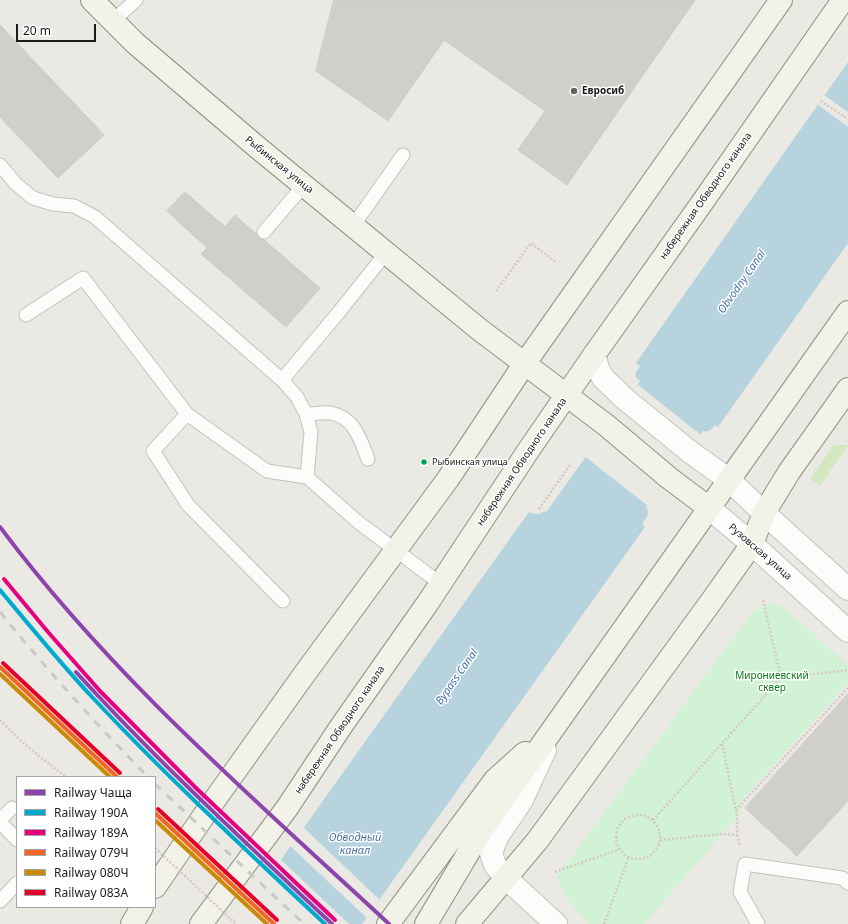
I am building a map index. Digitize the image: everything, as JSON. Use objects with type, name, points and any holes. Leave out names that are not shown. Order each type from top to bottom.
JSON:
[{"type":"main road","name":"Рыбинская улица","points":[[92,0],[135,43],[257,147],[480,330],[606,425],[669,478]]},
{"type":"main road","points":[[156,886],[303,676],[448,479],[525,363],[781,0]]},
{"type":"main road","name":"набережная Обводного канала","points":[[201,924],[287,808],[342,725],[441,584],[528,451],[594,355],[843,0]]},
{"type":"main road","points":[[426,924],[483,828],[848,312]]},
{"type":"main road","points":[[468,924],[542,835],[714,599],[752,544],[764,513],[789,472],[848,389]]},
{"type":"main road","name":"Рузовская улица","points":[[669,478],[709,508]]},
{"type":"main road","points":[[388,924],[495,780],[557,724]]},
{"type":"main road","points":[[132,924],[141,908]]},
{"type":"street","points":[[594,355],[603,378],[625,399],[689,451],[729,480],[848,589]]},
{"type":"street","name":"Рузовская улица","points":[[709,508],[752,544],[848,631]]},
{"type":"street","points":[[556,924],[506,878],[495,865],[491,853],[497,837],[522,800],[557,724]]},
{"type":"lane","points":[[113,21],[136,0]]},
{"type":"lane","points":[[353,226],[403,155]]},
{"type":"lane","points":[[0,165],[16,184],[33,198],[53,204],[74,206],[95,217],[282,380],[297,397],[306,414],[311,432],[307,477]]},
{"type":"lane","points":[[264,232],[304,185]]},
{"type":"lane","points":[[282,380],[386,253]]},
{"type":"lane","points":[[26,315],[83,278],[187,414],[267,471],[307,477],[358,522],[441,584]]},
{"type":"lane","points":[[306,414],[330,413],[344,418],[356,430],[368,459]]},
{"type":"lane","points":[[187,414],[153,452],[188,505],[283,600]]},
{"type":"lane","points":[[12,808],[0,821],[16,839]]},
{"type":"lane","points":[[758,924],[740,892],[745,864],[842,878],[848,883]]},
{"type":"lane","points":[[0,901],[16,884]]},
{"type":"path","points":[[821,100],[848,119]]},
{"type":"path","points":[[496,291],[530,243],[557,264]]},
{"type":"path","points":[[539,509],[570,465]]},
{"type":"path","points":[[764,600],[781,678]]},
{"type":"path","points":[[652,820],[781,678],[848,670]]},
{"type":"path","points":[[736,810],[848,688]]},
{"type":"path","points":[[0,720],[10,731],[65,776]]},
{"type":"path","points":[[660,840],[722,834],[737,836],[737,816],[722,744]]},
{"type":"path","points":[[643,815],[652,820],[659,829],[660,840],[656,850],[650,856],[638,859],[629,856],[620,849],[617,843],[617,833],[622,822],[632,816],[643,815]]},
{"type":"path","points":[[156,849],[236,924]]},
{"type":"path","points":[[555,872],[620,849]]},
{"type":"path","points":[[604,924],[629,856]]},
{"type":"green space","points":[[834,445],[848,445],[820,486],[810,479]]},
{"type":"green space","name":"Мирониевский сквер","points":[[773,603],[783,607],[848,665],[848,683],[739,803],[740,814],[644,924],[590,924],[570,903],[557,877],[748,618],[759,608]]},
{"type":"water","name":"Обводный канал","points":[[848,62],[848,243],[718,427],[715,425],[710,430],[703,431],[646,507],[648,514],[642,524],[645,527],[362,924],[235,924],[529,512],[535,514],[547,511],[640,381],[635,374],[640,366],[636,363]]},
{"type":"pier","points":[[824,95],[848,112],[848,127],[818,105]]},
{"type":"pier","points":[[637,384],[701,435],[648,506],[584,456]]},
{"type":"pier","points":[[574,469],[576,470],[546,511],[539,514],[529,512],[531,510],[538,512],[545,509]]},
{"type":"pier","points":[[302,826],[381,901],[368,919],[289,845]]},
{"type":"pier","points":[[279,858],[349,924],[233,924]]},
{"type":"building","name":"Евросиб","points":[[334,0],[695,0],[567,185],[518,150],[545,111],[444,40],[388,121],[316,71]]},
{"type":"building","points":[[0,25],[104,135],[58,178],[0,117]]},
{"type":"building","points":[[185,192],[225,227],[235,215],[259,238],[264,240],[320,288],[286,327],[201,254],[207,248],[167,211]]},
{"type":"building","points":[[848,694],[848,801],[797,856],[745,808]]},
{"type":"railway","points":[[0,612],[72,696],[147,776]]},
{"type":"railway","points":[[156,785],[304,924]]},
{"type":"rail line","name":"Чаща","points":[[0,527],[43,582],[88,634],[136,685],[235,782],[389,924]]},
{"type":"rail line","name":"189А","points":[[4,579],[100,691],[197,789],[335,920]]},
{"type":"rail line","name":"190А","points":[[0,590],[93,698],[149,756],[325,924]]},
{"type":"rail line","name":"083А","points":[[3,663],[120,773]]},
{"type":"rail line","name":"079Ч","points":[[0,667],[116,776]]},
{"type":"rail line","name":"Чаща","points":[[76,672],[170,769],[234,832],[332,924]]},
{"type":"rail line","name":"080Ч","points":[[0,674],[109,776]]},
{"type":"rail line","name":"083А","points":[[158,809],[277,920]]},
{"type":"rail line","name":"079Ч","points":[[156,814],[274,924]]},
{"type":"rail line","name":"080Ч","points":[[156,821],[267,924]]},
{"type":"place","name":"Евросиб","points":[[574,91]]},
{"type":"place","name":"Рыбинская улица","points":[[424,462]]},
{"type":"water label","name":"Obvodny Canal","points":[[742,282]]},
{"type":"water label","name":"Bypass Canal","points":[[457,677]]}]
